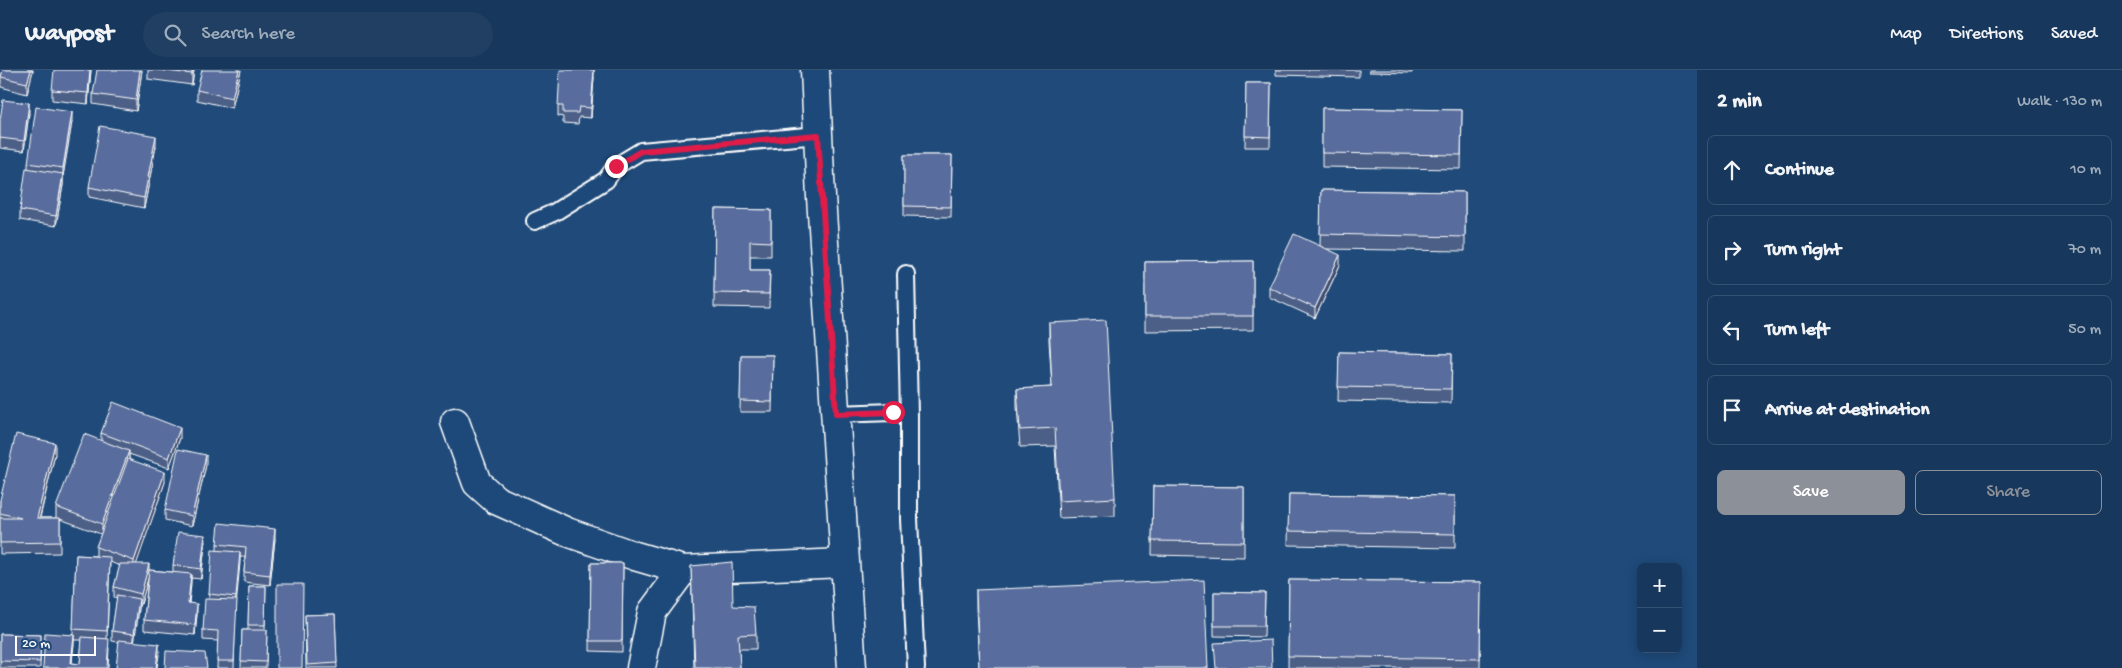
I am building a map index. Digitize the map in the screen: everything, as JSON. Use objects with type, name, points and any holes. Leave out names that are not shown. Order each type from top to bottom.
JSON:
[{"type":"main road","points":[[815,70],[844,563],[852,668]]},
{"type":"main road","points":[[455,422],[477,483],[496,500],[567,532],[635,556],[683,570],[844,563]]},
{"type":"main road","points":[[640,668],[652,612],[683,570]]},
{"type":"lane","points":[[535,221],[554,212],[606,180],[616,166],[641,151],[818,135]]},
{"type":"lane","points":[[906,274],[908,519],[916,668]]},
{"type":"lane","points":[[836,414],[893,412],[908,415]]},
{"type":"building","points":[[3,70],[31,70],[27,83],[1,77]]},
{"type":"building","points":[[54,70],[90,70],[88,93],[52,90]]},
{"type":"building","points":[[97,70],[140,70],[136,100],[93,94]]},
{"type":"building","points":[[157,70],[192,70],[192,74]]},
{"type":"building","points":[[202,70],[239,70],[232,98],[197,90]]},
{"type":"building","points":[[560,70],[594,70],[591,108],[579,107],[578,113],[563,113],[563,106],[558,106]]},
{"type":"building","points":[[1246,83],[1271,83],[1270,137],[1245,136]]},
{"type":"building","points":[[3,100],[29,103],[24,141],[0,138]]},
{"type":"building","points":[[36,107],[72,112],[63,168],[28,163]]},
{"type":"building","points":[[1322,108],[1462,110],[1461,155],[1322,153]]},
{"type":"building","points":[[100,126],[156,136],[144,198],[89,187]]},
{"type":"building","points":[[904,155],[952,155],[951,207],[904,206]]},
{"type":"building","points":[[26,168],[63,174],[56,216],[20,210]]},
{"type":"building","points":[[1321,190],[1465,192],[1465,237],[1320,234]]},
{"type":"building","points":[[715,209],[771,210],[771,242],[750,241],[750,270],[770,270],[769,294],[714,293]]},
{"type":"building","points":[[1294,234],[1340,255],[1315,308],[1269,287]]},
{"type":"building","points":[[1253,261],[1253,316],[1145,316],[1145,262]]},
{"type":"building","points":[[1106,320],[1115,498],[1059,501],[1055,428],[1020,430],[1017,389],[1052,387],[1049,323]]},
{"type":"building","points":[[1339,352],[1452,354],[1451,389],[1338,387]]},
{"type":"building","points":[[741,355],[773,355],[772,402],[740,401]]},
{"type":"building","points":[[113,402],[180,428],[169,458],[101,433]]},
{"type":"building","points":[[16,434],[55,443],[37,518],[60,518],[60,542],[0,543],[0,518],[21,518],[0,513],[0,500]]},
{"type":"building","points":[[84,434],[129,451],[102,524],[56,507]]},
{"type":"building","points":[[178,449],[206,455],[192,516],[165,510]]},
{"type":"building","points":[[128,459],[165,472],[134,561],[96,547]]},
{"type":"building","points":[[1153,486],[1244,487],[1244,542],[1152,541]]},
{"type":"building","points":[[1289,494],[1455,496],[1455,534],[1288,531]]},
{"type":"building","points":[[219,523],[275,529],[270,575],[244,572],[246,547],[217,544]]},
{"type":"building","points":[[178,532],[205,535],[201,569],[173,565]]},
{"type":"building","points":[[212,550],[240,552],[236,597],[209,594]]},
{"type":"building","points":[[76,555],[110,557],[107,631],[73,629]]},
{"type":"building","points":[[732,562],[733,606],[754,607],[756,634],[738,635],[740,668],[695,668],[691,566]]},
{"type":"building","points":[[591,563],[623,563],[622,641],[590,641]]},
{"type":"building","points":[[120,564],[149,564],[141,594],[114,587]]},
{"type":"building","points":[[149,570],[191,574],[188,603],[197,604],[195,625],[144,620]]},
{"type":"building","points":[[1204,580],[1208,668],[979,668],[976,590]]},
{"type":"building","points":[[1289,580],[1481,582],[1480,659],[1288,656]]},
{"type":"building","points":[[277,584],[303,584],[302,668],[277,668]]},
{"type":"building","points":[[249,586],[266,586],[265,625],[248,625]]},
{"type":"building","points":[[1214,592],[1265,593],[1264,626],[1214,626]]},
{"type":"building","points":[[117,595],[139,599],[134,634],[112,631]]},
{"type":"building","points":[[205,599],[237,600],[234,661],[217,661],[218,631],[203,630]]},
{"type":"building","points":[[335,614],[337,663],[307,665],[305,615]]},
{"type":"building","points":[[242,630],[267,630],[266,662],[241,661]]},
{"type":"building","points":[[45,633],[74,635],[71,663],[80,664],[82,637],[109,639],[107,668],[43,668]]},
{"type":"building","points":[[0,634],[41,635],[40,662],[0,661]]},
{"type":"building","points":[[119,640],[159,644],[156,668],[116,668]]},
{"type":"building","points":[[1271,640],[1272,668],[1216,668],[1214,643]]},
{"type":"building","points":[[166,651],[205,653],[207,668],[165,668]]},
{"type":"route","points":[[616,166],[641,151],[818,135],[836,414],[893,412]]}]
